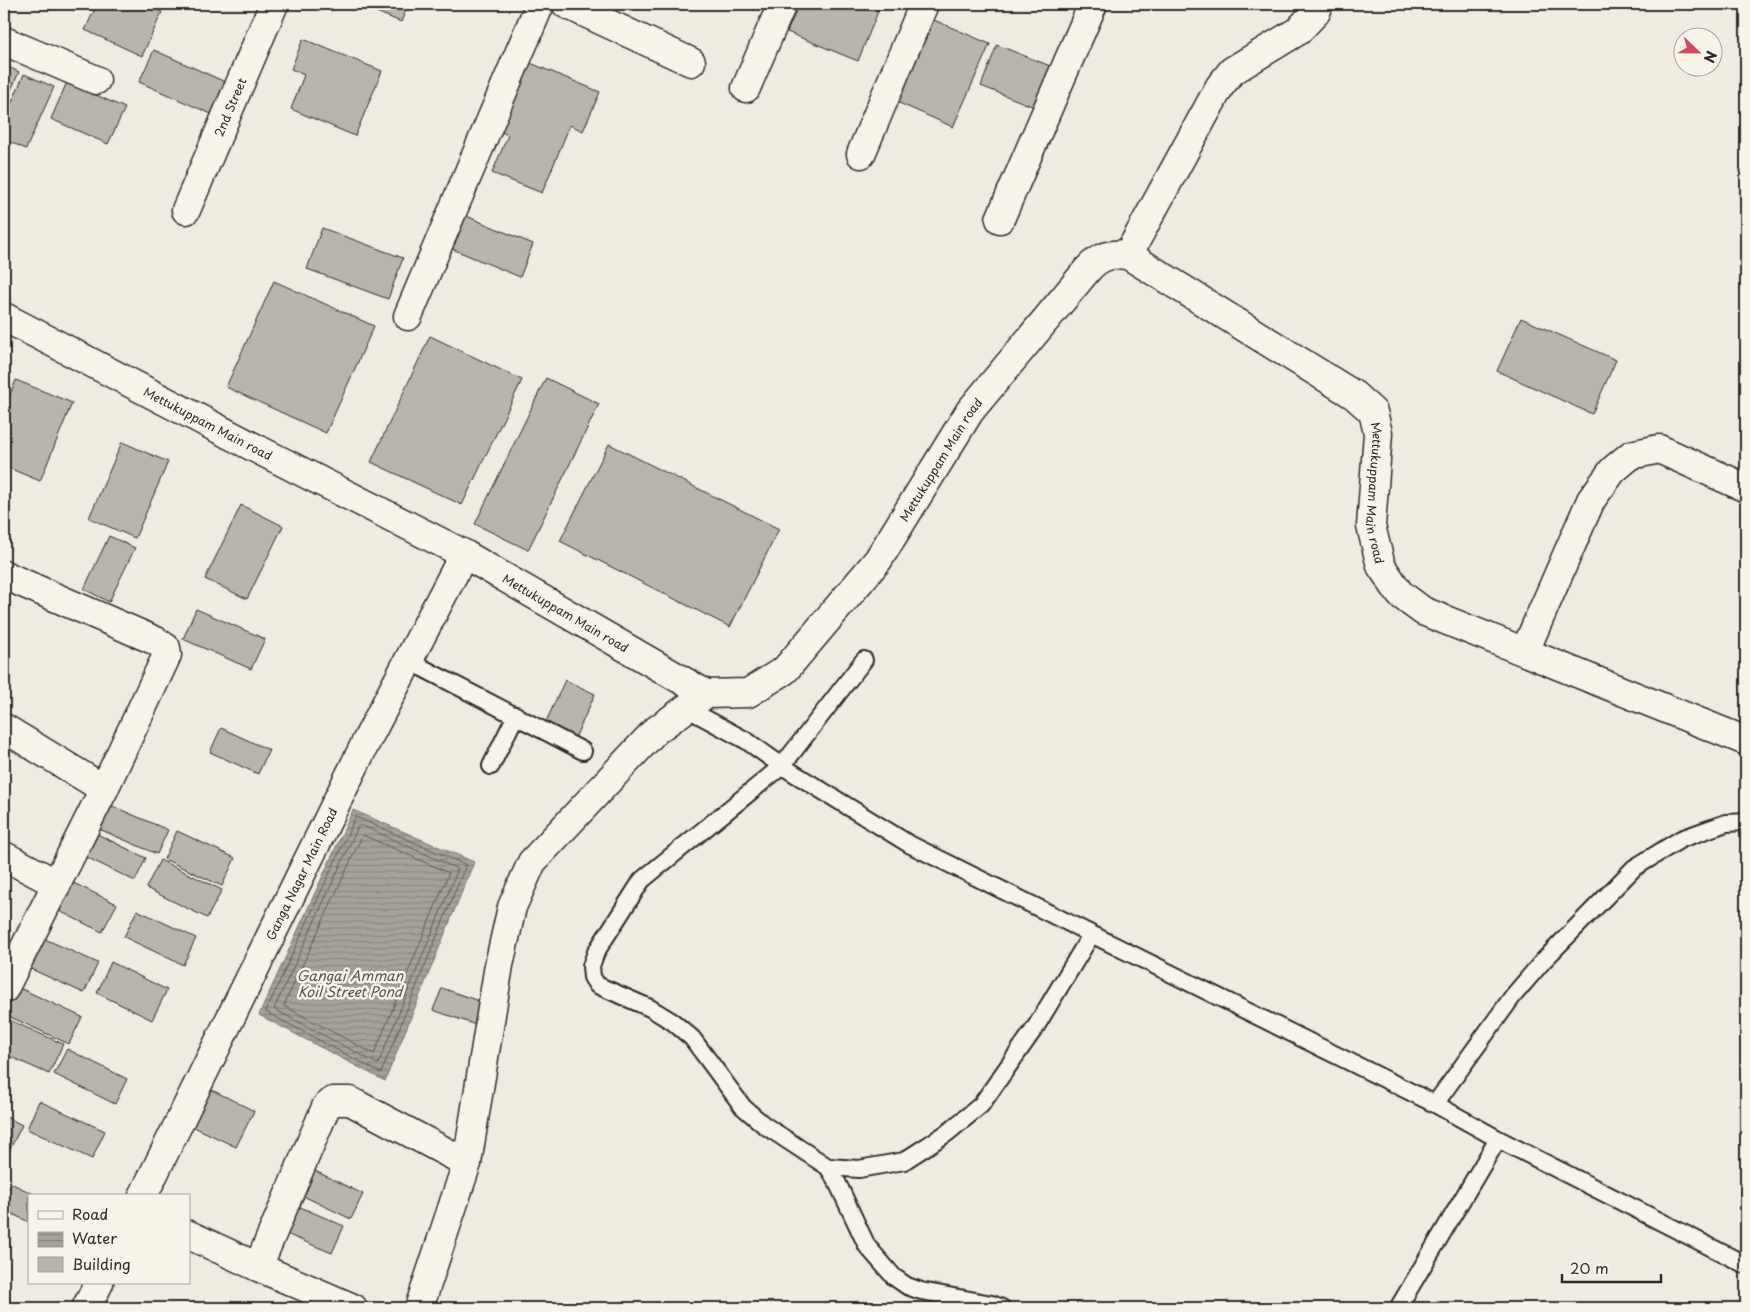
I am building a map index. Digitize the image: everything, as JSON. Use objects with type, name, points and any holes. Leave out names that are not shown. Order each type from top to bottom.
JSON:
[{"type":"street","name":"2nd Street","points":[[186,210],[274,4]]},
{"type":"street","points":[[408,316],[540,4]]},
{"type":"street","points":[[566,4],[691,62]]},
{"type":"street","points":[[746,88],[782,4]]},
{"type":"street","points":[[861,154],[924,4]]},
{"type":"street","points":[[1000,219],[1093,4]]},
{"type":"street","points":[[1128,255],[1220,86],[1232,70],[1298,31],[1316,12],[1319,4]]},
{"type":"street","points":[[4,42],[96,80]]},
{"type":"street","name":"Mettukuppam Main road","points":[[4,317],[261,452],[464,554],[696,701],[748,692],[785,670],[878,560],[970,411],[1097,259],[1117,254],[1128,255],[1354,395],[1373,412],[1378,433],[1371,526],[1381,566],[1400,594],[1423,611],[1746,741]]},
{"type":"street","points":[[1526,651],[1591,500],[1613,470],[1631,455],[1659,449],[1746,488]]},
{"type":"street","name":"Ganga Nagar Main Road","points":[[144,1194],[366,740],[409,662],[464,554]]},
{"type":"street","points":[[4,575],[156,641],[166,648],[165,663],[104,789],[57,884],[6,977]]},
{"type":"street","points":[[419,1308],[467,1163],[499,965],[512,907],[532,862],[655,731],[696,701]]},
{"type":"street","points":[[4,728],[104,789]]},
{"type":"street","points":[[4,856],[57,884]]},
{"type":"street","points":[[258,1267],[326,1107],[333,1101],[350,1101],[467,1163]]},
{"type":"street","points":[[190,1235],[353,1308]]},
{"type":"street","points":[[86,1308],[98,1284]]},
{"type":"lane","points":[[864,660],[782,766],[642,880],[596,952],[591,972],[597,986],[650,1008],[674,1022],[692,1038],[743,1107],[764,1126],[828,1167],[838,1182],[867,1246],[894,1277],[907,1286],[921,1291],[992,1304],[1002,1308]]},
{"type":"lane","points":[[409,662],[516,715],[583,751]]},
{"type":"lane","points":[[696,701],[782,766],[909,844],[1435,1104],[1498,1139],[1746,1265]]},
{"type":"lane","points":[[491,766],[516,715]]},
{"type":"lane","points":[[1435,1104],[1513,996],[1544,960],[1634,868],[1681,839],[1726,823],[1746,822]]},
{"type":"lane","points":[[828,1167],[860,1169],[904,1161],[947,1133],[981,1105],[1035,1028],[1091,934]]},
{"type":"lane","points":[[1398,1308],[1498,1139]]},
{"type":"water","name":"Gangai Amman Koil Street Pond","points":[[353,810],[474,862],[385,1081],[259,1015]]},
{"type":"building","points":[[97,4],[143,4],[162,12],[142,56],[85,30]]},
{"type":"building","points":[[357,4],[408,4],[401,22]]},
{"type":"building","points":[[799,4],[881,4],[858,61],[787,32]]},
{"type":"building","points":[[934,20],[990,44],[953,127],[897,102]]},
{"type":"building","points":[[303,39],[382,71],[355,136],[291,109],[304,75],[291,69]]},
{"type":"building","points":[[997,45],[1058,69],[1042,110],[981,86]]},
{"type":"building","points":[[154,50],[232,85],[218,117],[139,82]]},
{"type":"building","points":[[528,62],[600,92],[583,131],[570,125],[542,193],[492,173],[508,135],[499,131]]},
{"type":"building","points":[[4,65],[19,72],[4,106]]},
{"type":"building","points":[[24,74],[54,87],[26,149],[4,139],[4,121]]},
{"type":"building","points":[[67,82],[125,108],[108,144],[51,119]]},
{"type":"building","points":[[464,215],[533,244],[520,277],[450,248]]},
{"type":"building","points":[[322,228],[403,258],[388,299],[307,269]]},
{"type":"building","points":[[274,281],[374,326],[326,433],[226,387]]},
{"type":"building","points":[[1521,318],[1616,360],[1592,414],[1497,371]]},
{"type":"building","points":[[430,336],[522,380],[462,505],[371,462]]},
{"type":"building","points":[[546,378],[599,404],[528,550],[475,524]]},
{"type":"building","points":[[16,380],[72,403],[40,481],[4,466],[4,409]]},
{"type":"building","points":[[122,442],[168,462],[135,538],[89,518]]},
{"type":"building","points":[[609,444],[779,529],[730,627],[560,541]]},
{"type":"building","points":[[241,505],[283,526],[247,599],[205,579]]},
{"type":"building","points":[[109,536],[135,548],[109,602],[84,589]]},
{"type":"building","points":[[196,609],[265,639],[251,669],[183,639]]},
{"type":"building","points":[[565,680],[595,694],[575,738],[545,724]]},
{"type":"building","points":[[221,728],[269,750],[258,774],[210,752]]},
{"type":"building","points":[[103,802],[168,830],[157,854],[92,826]]},
{"type":"building","points":[[89,830],[146,858],[135,881],[78,853]]},
{"type":"building","points":[[177,831],[235,858],[222,886],[164,859]]},
{"type":"building","points":[[160,860],[222,890],[207,918],[146,888]]},
{"type":"building","points":[[65,879],[117,904],[102,932],[51,907]]},
{"type":"building","points":[[137,910],[196,938],[183,965],[124,937]]},
{"type":"building","points":[[36,935],[98,963],[84,993],[22,965]]},
{"type":"building","points":[[111,962],[167,990],[152,1020],[97,993]]},
{"type":"building","points":[[13,985],[82,1017],[69,1044],[4,1014],[4,1006]]},
{"type":"building","points":[[442,988],[487,1004],[479,1026],[433,1010]]},
{"type":"building","points":[[5,1018],[63,1044],[49,1074],[4,1054]]},
{"type":"building","points":[[67,1049],[127,1079],[115,1104],[54,1074]]},
{"type":"building","points":[[210,1089],[254,1111],[236,1147],[192,1126]]},
{"type":"building","points":[[39,1101],[105,1131],[92,1159],[27,1129]]},
{"type":"building","points":[[4,1116],[22,1125],[6,1157],[4,1156]]},
{"type":"building","points":[[309,1168],[363,1194],[351,1219],[297,1193]]},
{"type":"building","points":[[4,1180],[34,1194],[28,1194],[28,1222],[4,1210]]},
{"type":"building","points":[[291,1203],[344,1226],[332,1253],[279,1231]]}]
